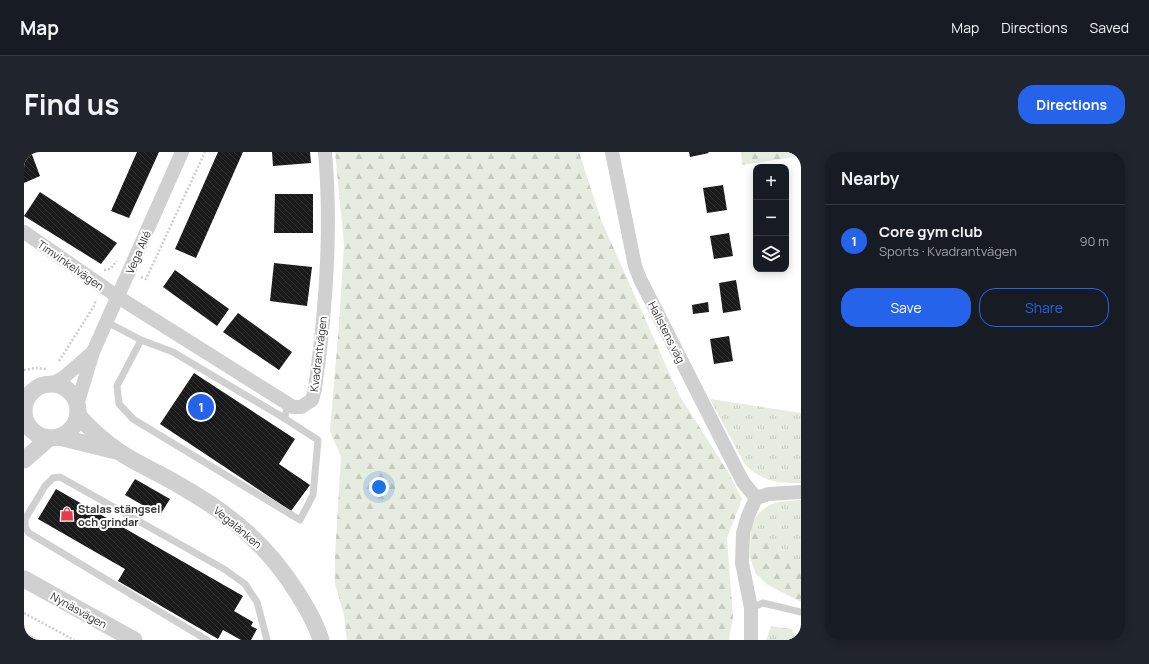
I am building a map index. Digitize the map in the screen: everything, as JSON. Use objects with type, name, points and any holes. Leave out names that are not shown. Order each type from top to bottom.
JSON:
[{"type":"street","name":"Vega Allé","points":[[77,410],[93,352],[182,152]]},
{"type":"street","name":"Kvadrantvägen","points":[[289,404],[293,407],[301,407],[312,400],[316,382],[327,272],[329,225],[325,152]]},
{"type":"street","name":"Hallstens väg","points":[[612,152],[635,266],[640,279],[743,482],[756,498]]},
{"type":"street","name":"Timvinkelvägen","points":[[24,232],[118,297]]},
{"type":"street","points":[[118,297],[289,404]]},
{"type":"street","name":"Vega Allé","points":[[46,386],[63,378],[93,352]]},
{"type":"street","points":[[24,382],[46,386],[60,386],[74,397],[77,410],[73,426],[67,433],[54,438],[24,460]]},
{"type":"street","points":[[46,386],[33,391],[27,399],[24,415],[30,427],[36,434],[54,438]]},
{"type":"street","name":"Vegalänken","points":[[77,410],[86,423],[118,451],[208,502],[231,518],[253,537],[271,556],[288,579],[305,605],[321,640]]},
{"type":"street","name":"Vegalänken","points":[[54,438],[118,451]]},
{"type":"street","points":[[750,640],[751,608],[742,563],[743,533],[748,516],[756,498],[769,494],[801,492]]},
{"type":"street","name":"Nynäsvägen","points":[[24,579],[134,640]]},
{"type":"lane","points":[[107,322],[141,340],[173,352],[318,440],[313,495],[300,520],[133,419],[119,404],[117,386],[141,340]]},
{"type":"lane","points":[[284,418],[289,404]]},
{"type":"lane","points":[[207,640],[30,533],[25,527],[26,519],[45,486],[53,478],[60,477],[224,569],[245,584],[257,602],[267,640]]},
{"type":"lane","points":[[751,608],[763,603],[801,612]]},
{"type":"lane","points":[[24,636],[32,640]]},
{"type":"path","points":[[129,271],[146,279],[205,152]]},
{"type":"path","points":[[58,364],[94,306],[96,298],[90,290],[103,270],[110,269],[116,263],[119,256]]},
{"type":"path","points":[[24,370],[35,368],[46,370],[52,367]]},
{"type":"path","points":[[24,613],[74,640]]},
{"type":"green space","points":[[335,152],[579,152],[601,220],[679,395],[728,472],[742,499],[727,538],[733,617],[729,640],[347,640],[344,615],[335,584],[335,556],[341,457],[330,431],[344,245]]},
{"type":"green space","points":[[741,152],[801,152],[801,156],[742,165]]},
{"type":"green space","points":[[710,399],[801,413],[801,483],[777,482],[763,478],[750,469],[744,463]]},
{"type":"green space","points":[[801,500],[801,572],[751,524],[762,511],[772,504],[784,501]]},
{"type":"green space","points":[[751,524],[781,549],[801,572],[801,602],[768,585],[756,574],[750,558]]},
{"type":"green space","points":[[771,626],[792,629],[796,640],[766,640]]},
{"type":"building","points":[[24,152],[31,152],[40,176],[24,183]]},
{"type":"building","points":[[137,152],[159,152],[129,218],[111,211]]},
{"type":"building","points":[[218,152],[243,152],[196,258],[175,249]]},
{"type":"building","points":[[272,152],[310,152],[311,163],[273,166]]},
{"type":"building","points":[[689,152],[708,152],[709,153],[690,157]]},
{"type":"building","points":[[723,185],[727,210],[707,213],[703,188]]},
{"type":"building","points":[[40,192],[117,243],[101,264],[24,216]]},
{"type":"building","points":[[275,194],[313,194],[313,233],[274,233]]},
{"type":"building","points":[[729,233],[733,256],[714,259],[710,236]]},
{"type":"building","points":[[274,263],[312,267],[307,306],[270,301]]},
{"type":"building","points":[[175,270],[229,309],[217,326],[163,287]]},
{"type":"building","points":[[736,280],[741,310],[723,313],[719,283]]},
{"type":"building","points":[[708,302],[709,312],[693,314],[692,305]]},
{"type":"building","points":[[238,313],[292,352],[279,370],[223,332]]},
{"type":"building","points":[[729,336],[733,361],[714,364],[710,339]]},
{"type":"building","points":[[194,373],[295,439],[279,464],[310,485],[291,511],[160,424]]},
{"type":"building","points":[[135,479],[170,499],[160,515],[125,495]]},
{"type":"building","points":[[56,489],[243,596],[234,611],[253,622],[251,626],[257,629],[251,640],[241,640],[223,630],[218,639],[118,581],[125,569],[38,519]]},
{"type":"place","name":"Core gym club","points":[[201,407]]},
{"type":"place","name":"Stalas stängsel och grindar","points":[[67,514]]}]
